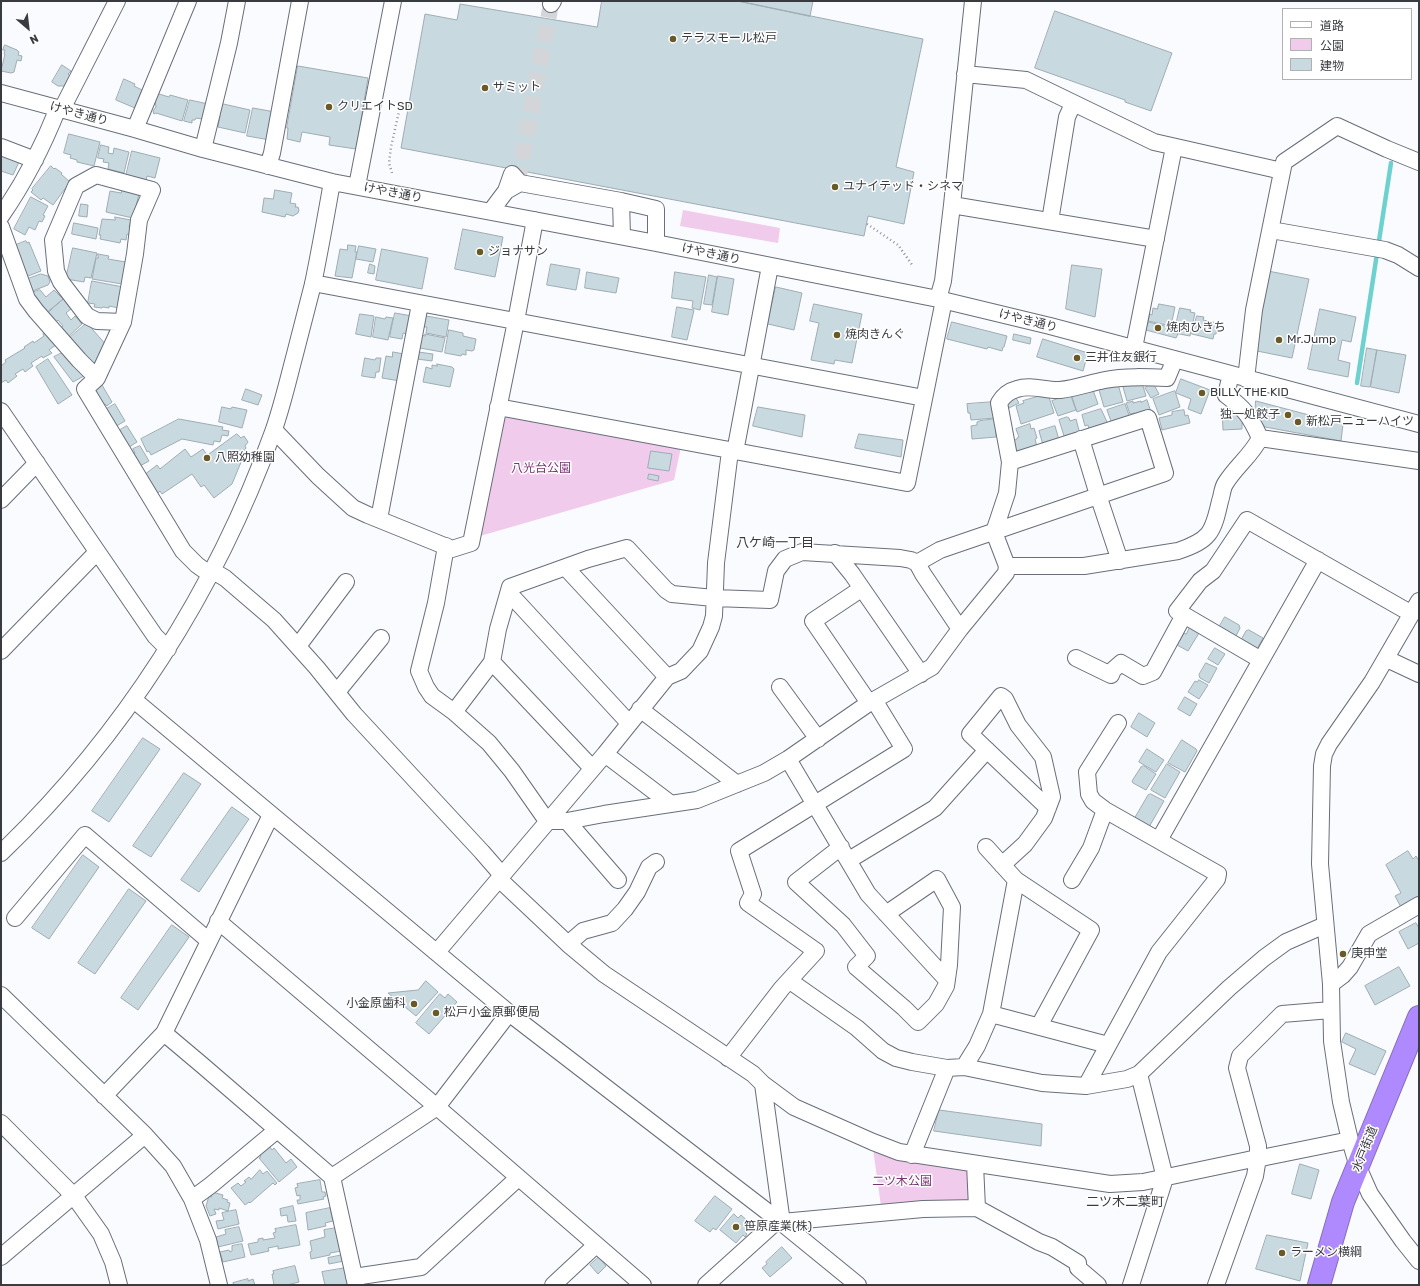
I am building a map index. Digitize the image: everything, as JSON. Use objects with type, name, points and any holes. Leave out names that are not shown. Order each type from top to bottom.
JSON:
[{"type":"highway","name":"水戸街道","points":[[1319,1285],[1343,1202],[1419,1017]]},
{"type":"street","points":[[1,216],[35,160],[60,108],[117,1]]},
{"type":"street","points":[[135,129],[188,1]]},
{"type":"street","points":[[204,149],[229,43],[237,1]]},
{"type":"street","points":[[268,166],[272,153],[300,1]]},
{"type":"street","points":[[357,186],[393,1]]},
{"type":"street","points":[[498,406],[907,483],[941,300],[973,1]]},
{"type":"street","points":[[965,74],[1026,80],[1154,142],[1282,171]]},
{"type":"street","name":"けやき通り","points":[[1,93],[60,108],[204,149],[332,182],[622,236],[941,300],[1050,326],[1419,424]]},
{"type":"street","points":[[1050,221],[1067,117],[1073,104]]},
{"type":"street","points":[[1246,379],[1254,310],[1284,162],[1337,126],[1419,162]]},
{"type":"street","points":[[1,147],[35,160]]},
{"type":"street","points":[[1134,348],[1174,147]]},
{"type":"street","points":[[123,322],[97,320],[87,316],[61,282],[56,271],[53,240],[76,186],[96,175],[152,190],[139,220],[135,254],[123,322],[97,378],[85,389],[183,550],[197,565],[226,578],[274,620],[298,646],[354,714],[482,852],[500,877],[568,944],[604,974],[753,1074],[763,1084],[794,1107],[899,1152],[1110,1184],[1143,1182],[1165,1178],[1350,1140]]},
{"type":"street","points":[[491,211],[516,178],[656,209],[656,243]]},
{"type":"street","points":[[1,852],[40,814],[84,764],[134,700],[168,649],[212,573],[231,535],[274,430],[313,283],[332,182]]},
{"type":"street","points":[[620,201],[622,236]]},
{"type":"street","points":[[952,205],[1156,239]]},
{"type":"street","points":[[274,430],[318,476],[353,508],[452,549],[471,543],[535,220]]},
{"type":"street","points":[[1,227],[27,299],[79,360],[97,378]]},
{"type":"street","points":[[1271,230],[1378,249],[1398,255],[1419,268]]},
{"type":"street","points":[[437,952],[605,754],[667,677],[681,671],[700,651],[711,627],[714,616],[716,563],[732,451],[751,367],[770,266]]},
{"type":"street","points":[[313,283],[751,367],[924,398]]},
{"type":"street","points":[[379,519],[420,304]]},
{"type":"street","points":[[547,821],[567,822],[604,814],[696,800],[764,773],[788,759],[871,702],[932,667],[960,629],[1006,572],[1007,566],[994,532],[1007,493],[1010,462],[999,403],[1002,396],[1023,387],[1059,390],[1084,386],[1106,380],[1124,378],[1167,378],[1175,359]]},
{"type":"street","points":[[1231,374],[1226,395],[1241,406],[1246,412],[1260,438]]},
{"type":"street","points":[[1,411],[97,552],[156,636],[168,649]]},
{"type":"street","points":[[917,563],[940,550],[1165,473],[1148,418],[1010,462]]},
{"type":"street","points":[[1260,438],[1419,460]]},
{"type":"street","points":[[1007,566],[1084,566],[1178,551],[1192,546],[1203,540],[1208,535],[1216,522],[1224,485],[1257,445],[1260,438]]},
{"type":"street","points":[[1081,439],[1120,561]]},
{"type":"street","points":[[1,500],[37,463]]},
{"type":"street","points":[[1260,660],[1177,611],[1200,581],[1213,571],[1247,520],[1318,560],[1415,608],[1387,659],[1329,744],[1324,754],[1322,766],[1320,864],[1331,984],[1332,1041],[1336,1074],[1350,1140],[1358,1167],[1370,1194],[1419,1262]]},
{"type":"street","points":[[446,546],[436,603],[419,671],[432,696],[454,712],[489,743],[512,771],[547,821]]},
{"type":"street","points":[[454,712],[492,662],[498,629],[510,586],[566,568],[588,559],[627,548],[666,590],[672,594],[714,598],[770,600],[776,571],[785,559],[802,552],[835,553],[911,560],[917,563],[960,629]]},
{"type":"street","points":[[1,651],[97,552]]},
{"type":"street","points":[[835,553],[852,574],[921,674]]},
{"type":"street","points":[[1159,840],[1318,560]]},
{"type":"street","points":[[566,568],[667,677]]},
{"type":"street","points":[[298,646],[346,582]]},
{"type":"street","points":[[728,1058],[782,988],[816,951],[748,903],[753,894],[739,851],[904,749],[813,621],[861,589]]},
{"type":"street","points":[[509,593],[630,723]]},
{"type":"street","points":[[1076,658],[1111,675],[1114,670],[1122,664],[1143,676],[1152,672],[1184,615]]},
{"type":"street","points":[[337,692],[381,638]]},
{"type":"street","points":[[1387,659],[1419,674]]},
{"type":"street","points":[[492,662],[592,768]]},
{"type":"street","points":[[780,687],[818,739]]},
{"type":"street","points":[[1002,865],[1025,844],[1044,818],[1048,808],[1052,797],[1043,757],[1018,725],[1005,699],[1001,696],[970,734],[1048,808]]},
{"type":"street","points":[[134,700],[509,1013],[781,1222],[858,1285]]},
{"type":"street","points":[[640,709],[736,784]]},
{"type":"street","points":[[1086,1086],[1159,952],[1195,907],[1216,879],[1218,874],[1105,810],[1093,801],[1089,794],[1087,772],[1118,723]]},
{"type":"street","points":[[886,914],[937,879],[952,907],[949,965],[946,986],[936,1004],[918,1022],[856,967],[867,956],[843,925],[796,882],[845,854],[936,808],[987,750]]},
{"type":"street","points":[[605,754],[671,804]]},
{"type":"street","points":[[788,759],[868,894],[947,980]]},
{"type":"street","points":[[1072,880],[1091,848],[1105,810]]},
{"type":"street","points":[[104,1096],[164,1034],[208,941],[271,815]]},
{"type":"street","points":[[567,822],[618,880]]},
{"type":"street","points":[[16,918],[85,835],[208,941]]},
{"type":"street","points":[[986,847],[1016,880],[1092,930],[1039,1026]]},
{"type":"street","points":[[568,944],[583,931],[612,922],[625,910],[638,892],[648,867],[656,862]]},
{"type":"street","points":[[964,1067],[977,1046],[991,1014],[1016,880]]},
{"type":"street","points":[[1331,984],[1343,975],[1350,966],[1369,934],[1419,905]]},
{"type":"street","points":[[218,922],[437,1107],[643,1285]]},
{"type":"street","points":[[790,981],[857,1028],[883,1051],[896,1058],[947,1068],[964,1067],[1042,1083],[1086,1086],[1121,1080],[1139,1074],[1229,988],[1264,958],[1286,942],[1325,925]]},
{"type":"street","points":[[3,1001],[145,1135],[173,1166],[192,1199],[208,1240],[219,1285]]},
{"type":"street","points":[[1216,1285],[1255,1176],[1258,1158],[1258,1146],[1237,1068],[1240,1056],[1282,1014],[1331,1010]]},
{"type":"street","points":[[332,1177],[437,1107],[509,1013]]},
{"type":"street","points":[[991,1014],[1108,1045]]},
{"type":"street","points":[[164,1034],[202,1064],[332,1177],[355,1281],[421,1267],[518,1178]]},
{"type":"street","points":[[912,1155],[947,1068]]},
{"type":"street","points":[[1131,1285],[1165,1178],[1139,1074]]},
{"type":"street","points":[[763,1084],[781,1222]]},
{"type":"street","points":[[1,1123],[74,1196],[101,1234],[113,1262],[119,1285]]},
{"type":"street","points":[[192,1199],[211,1186],[277,1130]]},
{"type":"street","points":[[1,1257],[145,1135]]},
{"type":"street","points":[[975,1164],[977,1208]]},
{"type":"street","points":[[706,1285],[781,1222],[924,1209],[977,1208],[1039,1242],[1052,1247],[1078,1263],[1078,1268],[1098,1285]]},
{"type":"street","points":[[553,1285],[596,1245]]},
{"type":"path","points":[[392,173],[389,163],[400,107]]},
{"type":"path","points":[[866,224],[898,245],[913,266]]},
{"type":"green space","points":[[683,210],[780,228],[778,243],[680,226]]},
{"type":"green space","name":"八光台公園","points":[[508,416],[681,447],[674,480],[480,536],[503,419]]},
{"type":"green space","name":"二ツ木公園","points":[[873,1149],[968,1168],[976,1186],[967,1203],[881,1206]]},
{"type":"building","points":[[602,1],[738,1],[923,39],[896,167],[914,172],[904,224],[868,216],[864,236],[401,148],[425,14],[457,20],[460,4],[597,27]]},
{"type":"building","points":[[738,1],[813,1],[810,16]]},
{"type":"building","points":[[1055,11],[1172,53],[1151,111],[1125,102],[1125,100],[1035,68]]},
{"type":"building","points":[[5,45],[17,50],[19,52],[18,55],[22,56],[21,61],[17,60],[14,72],[11,73],[1,71],[5,54],[5,50],[3,50]]},
{"type":"building","points":[[62,65],[71,71],[68,74],[70,76],[64,86],[58,86],[52,82]]},
{"type":"building","points":[[298,66],[368,78],[356,149],[329,145],[330,137],[302,132],[300,142],[287,139],[287,128]]},
{"type":"building","points":[[124,79],[135,84],[134,86],[142,90],[135,108],[116,100]]},
{"type":"building","points":[[159,94],[169,97],[170,95],[188,100],[182,121],[156,113],[154,114],[153,111],[156,107],[155,101]]},
{"type":"building","points":[[190,100],[208,104],[205,117],[203,116],[202,119],[196,118],[195,120],[192,120],[192,123],[184,121]]},
{"type":"building","points":[[219,103],[250,110],[245,133],[218,127],[220,116],[216,115]]},
{"type":"building","points":[[253,108],[275,112],[270,140],[247,136]]},
{"type":"building","points":[[69,134],[100,142],[94,166],[77,162],[77,160],[70,158],[71,155],[64,153]]},
{"type":"building","points":[[101,145],[109,147],[108,153],[113,154],[114,148],[129,152],[124,173],[108,169],[109,163],[103,162],[104,159],[98,158]]},
{"type":"building","points":[[132,151],[160,158],[155,178],[147,176],[146,181],[126,176]]},
{"type":"building","points":[[1,155],[19,162],[13,175],[1,171]]},
{"type":"building","points":[[51,166],[62,173],[61,174],[70,182],[53,205],[43,198],[41,200],[31,192]]},
{"type":"building","points":[[122,190],[139,194],[133,218],[106,212],[110,191],[121,193]]},
{"type":"building","points":[[275,190],[292,193],[290,203],[296,204],[295,207],[298,207],[299,210],[298,213],[293,216],[286,214],[285,217],[262,212],[264,198],[273,199]]},
{"type":"building","points":[[31,197],[48,206],[43,215],[45,216],[42,222],[39,221],[35,230],[29,227],[25,235],[14,229]]},
{"type":"building","points":[[81,204],[88,205],[87,217],[79,216]]},
{"type":"building","points":[[115,217],[131,220],[129,227],[131,227],[130,235],[127,234],[126,240],[121,239],[120,243],[100,239],[101,235],[99,235],[102,219],[115,220]]},
{"type":"building","points":[[74,223],[98,228],[96,239],[72,234]]},
{"type":"building","points":[[463,229],[503,237],[495,277],[455,269]]},
{"type":"building","points":[[26,241],[27,243],[29,242],[41,271],[23,278],[11,247]]},
{"type":"building","points":[[348,245],[356,246],[355,252],[357,252],[352,278],[335,276],[340,249],[347,250]]},
{"type":"building","points":[[359,246],[376,249],[373,262],[356,259]]},
{"type":"building","points":[[73,248],[97,253],[91,278],[85,277],[84,282],[66,279]]},
{"type":"building","points":[[382,249],[428,258],[422,289],[376,280]]},
{"type":"building","points":[[98,254],[109,256],[108,259],[126,262],[122,284],[92,279]]},
{"type":"building","points":[[370,264],[375,266],[374,274],[368,273]]},
{"type":"building","points":[[551,264],[580,269],[576,290],[547,285]]},
{"type":"building","points":[[1072,265],[1102,269],[1095,317],[1066,309]]},
{"type":"building","points":[[1268,271],[1309,279],[1292,358],[1252,350]]},
{"type":"building","points":[[587,272],[619,278],[616,293],[585,288]]},
{"type":"building","points":[[675,272],[706,277],[700,310],[692,308],[693,301],[672,298]]},
{"type":"building","points":[[41,274],[48,276],[50,282],[48,285],[30,292],[25,280]]},
{"type":"building","points":[[709,275],[717,277],[712,305],[704,304]]},
{"type":"building","points":[[718,276],[734,279],[728,315],[712,312]]},
{"type":"building","points":[[92,281],[123,287],[119,308],[109,306],[109,308],[94,307],[95,304],[88,303]]},
{"type":"building","points":[[776,287],[802,293],[794,330],[768,324]]},
{"type":"building","points":[[40,290],[46,297],[54,290],[63,299],[45,314],[31,293]]},
{"type":"building","points":[[64,299],[72,308],[66,313],[71,320],[75,316],[82,324],[66,339],[58,330],[63,326],[58,320],[54,324],[46,315]]},
{"type":"building","points":[[814,304],[862,314],[852,363],[835,360],[834,364],[811,360],[819,323],[810,321]]},
{"type":"building","points":[[1159,304],[1175,307],[1171,326],[1148,321],[1150,314],[1152,315],[1153,308],[1157,309]]},
{"type":"building","points":[[677,307],[694,310],[687,340],[672,337]]},
{"type":"building","points":[[1180,308],[1191,310],[1190,312],[1195,313],[1190,336],[1174,333]]},
{"type":"building","points":[[1320,309],[1356,317],[1351,342],[1342,340],[1338,360],[1350,363],[1348,377],[1308,369]]},
{"type":"building","points":[[395,313],[412,316],[408,334],[403,333],[402,339],[390,337]]},
{"type":"building","points":[[360,314],[374,316],[371,337],[356,334]]},
{"type":"building","points":[[426,316],[449,320],[446,337],[426,333],[427,327],[424,327]]},
{"type":"building","points":[[1197,316],[1204,317],[1203,320],[1218,323],[1216,334],[1214,334],[1213,339],[1192,334]]},
{"type":"building","points":[[376,317],[385,319],[386,317],[393,318],[388,340],[373,337]]},
{"type":"building","points":[[952,322],[1007,336],[1002,351],[988,347],[987,349],[947,339]]},
{"type":"building","points":[[1149,322],[1172,328],[1170,332],[1178,334],[1176,338],[1146,330]]},
{"type":"building","points":[[87,323],[107,346],[99,353],[102,357],[89,367],[66,341]]},
{"type":"building","points":[[449,330],[463,333],[463,336],[476,339],[474,350],[466,350],[466,355],[462,354],[461,356],[445,353]]},
{"type":"building","points":[[47,331],[57,344],[49,350],[52,353],[43,358],[42,356],[31,363],[33,366],[25,372],[23,369],[15,374],[17,376],[8,383],[6,380],[1,383],[1,366],[6,362],[5,360],[25,348],[24,347],[33,341],[34,343],[44,336],[43,334]]},
{"type":"building","points":[[425,334],[445,338],[442,352],[420,348],[422,335],[425,336]]},
{"type":"building","points":[[1014,334],[1031,338],[1030,344],[1013,340]]},
{"type":"building","points":[[1043,339],[1088,353],[1083,371],[1037,357]]},
{"type":"building","points":[[1367,348],[1377,350],[1370,387],[1361,386]]},
{"type":"building","points":[[1377,350],[1406,355],[1399,393],[1371,387]]},
{"type":"building","points":[[66,351],[84,376],[73,382],[54,357]]},
{"type":"building","points":[[393,352],[404,354],[400,381],[382,378],[386,356],[392,357]]},
{"type":"building","points":[[418,352],[433,354],[432,361],[417,359]]},
{"type":"building","points":[[365,358],[375,360],[376,358],[381,358],[379,372],[376,372],[375,378],[362,376]]},
{"type":"building","points":[[48,359],[72,395],[58,404],[36,367]]},
{"type":"building","points":[[437,364],[452,367],[454,369],[450,387],[423,382],[426,367],[432,369],[432,365],[437,366]]},
{"type":"building","points":[[1181,379],[1210,390],[1201,414],[1188,409],[1191,399],[1176,393]]},
{"type":"building","points":[[1135,383],[1142,383],[1146,396],[1127,401],[1123,387]]},
{"type":"building","points":[[1153,383],[1159,394],[1151,398],[1145,388]]},
{"type":"building","points":[[1118,384],[1123,402],[1104,407],[1099,390]]},
{"type":"building","points":[[102,385],[112,402],[107,406],[105,404],[101,406],[92,392]]},
{"type":"building","points":[[246,389],[262,395],[258,405],[242,400]]},
{"type":"building","points":[[1093,390],[1098,404],[1077,412],[1072,397]]},
{"type":"building","points":[[1175,391],[1180,407],[1159,415],[1153,399]]},
{"type":"building","points":[[1048,394],[1054,413],[1021,424],[1016,406],[1024,403],[1023,401]]},
{"type":"building","points":[[1015,396],[1019,403],[1009,408],[1005,402]]},
{"type":"building","points":[[1066,396],[1071,396],[1076,410],[1058,416],[1052,401]]},
{"type":"building","points":[[1147,400],[1151,412],[1136,416],[1135,413],[1130,414],[1126,403]]},
{"type":"building","name":"新松戸ニューハイツ","points":[[1256,401],[1343,424],[1341,441],[1265,427],[1255,414]]},
{"type":"building","points":[[994,402],[995,418],[971,420],[970,413],[968,413],[967,404]]},
{"type":"building","points":[[115,404],[125,421],[113,428],[105,410]]},
{"type":"building","points":[[1125,404],[1130,418],[1112,424],[1107,410]]},
{"type":"building","points":[[222,407],[247,410],[242,428],[219,422]]},
{"type":"building","points":[[758,407],[805,415],[802,437],[753,426]]},
{"type":"building","points":[[1233,408],[1243,423],[1242,429],[1223,430],[1222,409]]},
{"type":"building","points":[[1101,409],[1108,424],[1089,429],[1088,425],[1085,426],[1082,415]]},
{"type":"building","points":[[1184,410],[1185,416],[1188,415],[1190,423],[1162,430],[1159,418],[1172,415],[1172,412]]},
{"type":"building","points":[[1067,417],[1070,421],[1076,419],[1080,434],[1065,439],[1059,420]]},
{"type":"building","points":[[179,419],[223,427],[222,430],[229,431],[228,436],[222,435],[220,442],[214,441],[213,445],[182,439],[151,455],[149,451],[147,452],[141,439]]},
{"type":"building","points":[[995,419],[996,437],[972,439],[971,426],[977,425],[977,422],[979,421]]},
{"type":"building","points":[[1030,424],[1031,429],[1034,428],[1037,438],[1035,439],[1037,447],[1016,454],[1013,441],[1019,437],[1016,429]]},
{"type":"building","points":[[127,426],[137,442],[129,447],[118,434],[121,432],[120,430]]},
{"type":"building","points":[[1055,426],[1059,440],[1043,445],[1039,431]]},
{"type":"building","points":[[237,434],[241,438],[244,436],[248,442],[242,453],[244,455],[232,484],[214,498],[204,485],[201,487],[192,474],[162,494],[160,491],[158,493],[144,475],[157,465],[160,469],[185,449],[191,457],[203,449],[207,455]]},
{"type":"building","points":[[859,434],[903,440],[901,457],[855,448]]},
{"type":"building","points":[[140,446],[149,461],[138,467],[131,455],[135,453],[133,449]]},
{"type":"building","points":[[651,451],[672,454],[669,471],[648,468]]},
{"type":"building","points":[[649,474],[659,476],[658,481],[648,479]]},
{"type":"building","points":[[1225,617],[1239,625],[1240,628],[1235,638],[1218,629]]},
{"type":"building","points":[[1190,627],[1199,633],[1188,651],[1177,645],[1184,633],[1186,634]]},
{"type":"building","points":[[1249,630],[1263,638],[1256,651],[1241,640],[1246,631]]},
{"type":"building","points":[[1215,648],[1225,654],[1218,665],[1208,659]]},
{"type":"building","points":[[1206,663],[1217,668],[1209,683],[1200,678],[1199,675]]},
{"type":"building","points":[[1199,680],[1208,685],[1199,699],[1188,692],[1195,681],[1197,682]]},
{"type":"building","points":[[1185,697],[1197,704],[1190,716],[1178,709]]},
{"type":"building","points":[[1139,713],[1155,723],[1147,737],[1131,727]]},
{"type":"building","points":[[143,738],[160,749],[109,822],[92,811]]},
{"type":"building","points":[[1182,740],[1197,751],[1185,772],[1168,763]]},
{"type":"building","points":[[1147,749],[1164,760],[1156,772],[1139,762]]},
{"type":"building","points":[[1167,764],[1180,772],[1165,798],[1151,790]]},
{"type":"building","points":[[1144,766],[1156,774],[1146,790],[1132,781],[1141,767]]},
{"type":"building","points":[[184,773],[201,784],[151,857],[133,846]]},
{"type":"building","points":[[1151,794],[1164,801],[1149,827],[1134,819],[1148,795]]},
{"type":"building","points":[[232,807],[249,819],[199,892],[181,880]]},
{"type":"building","points":[[1408,851],[1413,859],[1416,856],[1419,861],[1419,900],[1402,909],[1395,896],[1401,893],[1386,865]]},
{"type":"building","points":[[83,855],[99,867],[49,939],[32,928]]},
{"type":"building","points":[[129,889],[146,901],[95,974],[78,963]]},
{"type":"building","points":[[1416,923],[1419,928],[1419,943],[1408,949],[1399,932]]},
{"type":"building","points":[[172,925],[189,937],[138,1010],[121,998]]},
{"type":"building","points":[[1399,967],[1410,986],[1375,1005],[1365,986]]},
{"type":"building","name":"小金原歯科","points":[[426,981],[438,992],[416,1016],[388,993],[418,990]]},
{"type":"building","points":[[440,994],[445,998],[448,994],[457,1002],[429,1034],[416,1023]]},
{"type":"building","points":[[1346,1033],[1386,1051],[1375,1075],[1349,1064],[1356,1049],[1342,1042]]},
{"type":"building","points":[[939,1110],[1042,1124],[1041,1146],[934,1131]]},
{"type":"building","points":[[269,1146],[272,1150],[274,1148],[286,1163],[291,1159],[297,1167],[279,1182],[259,1158],[261,1157],[259,1154]]},
{"type":"building","points":[[1300,1164],[1319,1170],[1311,1199],[1292,1194]]},
{"type":"building","points":[[260,1170],[263,1174],[267,1171],[277,1183],[275,1185],[273,1183],[250,1203],[249,1202],[245,1205],[231,1188],[238,1183],[241,1186],[246,1182],[244,1181],[249,1177],[251,1179]]},
{"type":"building","points":[[320,1180],[322,1192],[325,1192],[326,1196],[323,1197],[324,1199],[298,1204],[297,1200],[300,1200],[300,1195],[297,1196],[295,1188],[298,1187],[297,1184]]},
{"type":"building","points":[[212,1192],[223,1195],[222,1198],[228,1200],[227,1202],[230,1203],[228,1211],[219,1208],[219,1210],[214,1209],[216,1214],[210,1216],[206,1206]]},
{"type":"building","points":[[715,1196],[732,1209],[716,1230],[713,1228],[710,1232],[695,1221]]},
{"type":"building","points":[[293,1206],[296,1221],[288,1222],[287,1215],[281,1216],[280,1209]]},
{"type":"building","points":[[330,1208],[333,1221],[325,1223],[326,1226],[308,1230],[306,1213]]},
{"type":"building","points":[[236,1210],[239,1224],[218,1229],[216,1221],[224,1220],[222,1213]]},
{"type":"building","name":"笹原産業(株)","points":[[734,1214],[738,1218],[741,1215],[751,1224],[745,1232],[747,1234],[745,1237],[743,1235],[736,1243],[720,1230]]},
{"type":"building","points":[[296,1225],[300,1245],[278,1249],[278,1246],[268,1248],[269,1251],[251,1255],[248,1244],[258,1242],[258,1239],[263,1238],[263,1240],[275,1238],[273,1233],[276,1232],[275,1229]]},
{"type":"building","points":[[239,1227],[243,1241],[218,1247],[216,1237],[226,1234],[225,1230]]},
{"type":"building","points":[[337,1228],[341,1251],[311,1259],[310,1252],[312,1251],[310,1241],[325,1237],[324,1230]]},
{"type":"building","points":[[1267,1235],[1308,1243],[1300,1281],[1256,1269]]},
{"type":"building","points":[[242,1244],[245,1257],[223,1262],[220,1252],[229,1250],[230,1252],[232,1251],[232,1246]]},
{"type":"building","points":[[782,1247],[792,1258],[770,1277],[762,1268],[767,1264],[766,1262]]},
{"type":"building","points":[[343,1255],[344,1261],[329,1264],[328,1258]]},
{"type":"building","points":[[599,1257],[606,1266],[598,1274],[590,1265]]},
{"type":"building","points":[[295,1266],[299,1282],[287,1285],[274,1285],[272,1274],[274,1274],[273,1271]]},
{"type":"building","points":[[346,1268],[349,1285],[325,1285],[322,1272]]},
{"type":"building","points":[[248,1279],[248,1281],[253,1279],[255,1285],[234,1285],[233,1283]]},
{"type":"waterway","points":[[1357,383],[1391,163]]},
{"type":"tunnel","points":[[520,183],[519,175],[551,4]]},
{"type":"place","name":"テラスモール松戸","points":[[673,39]]},
{"type":"place","name":"サミット","points":[[485,88]]},
{"type":"place","name":"クリエイトSD","points":[[329,107]]},
{"type":"place","name":"ユナイテッド・シネマ","points":[[835,187]]},
{"type":"place","name":"ジョナサン","points":[[480,252]]},
{"type":"place","name":"焼肉ひきち","points":[[1158,328]]},
{"type":"place","name":"焼肉きんぐ","points":[[837,335]]},
{"type":"place","name":"Mr.Jump","points":[[1279,340]]},
{"type":"place","name":"三井住友銀行","points":[[1077,358]]},
{"type":"place","name":"BILLY THE KID","points":[[1202,393]]},
{"type":"place","name":"独一処餃子","points":[[1288,415]]},
{"type":"place","name":"新松戸ニューハイツ","points":[[1298,422]]},
{"type":"place","name":"八照幼稚園","points":[[207,458]]},
{"type":"place","name":"庚申堂","points":[[1343,954]]},
{"type":"place","name":"小金原歯科","points":[[414,1004]]},
{"type":"place","name":"松戸小金原郵便局","points":[[436,1013]]},
{"type":"place","name":"笹原産業(株)","points":[[736,1227]]},
{"type":"place","name":"ラーメン横綱","points":[[1282,1253]]},
{"type":"district","name":"八ケ崎一丁目","points":[[775,543]]},
{"type":"district","name":"二ツ木二葉町","points":[[1125,1202]]}]
